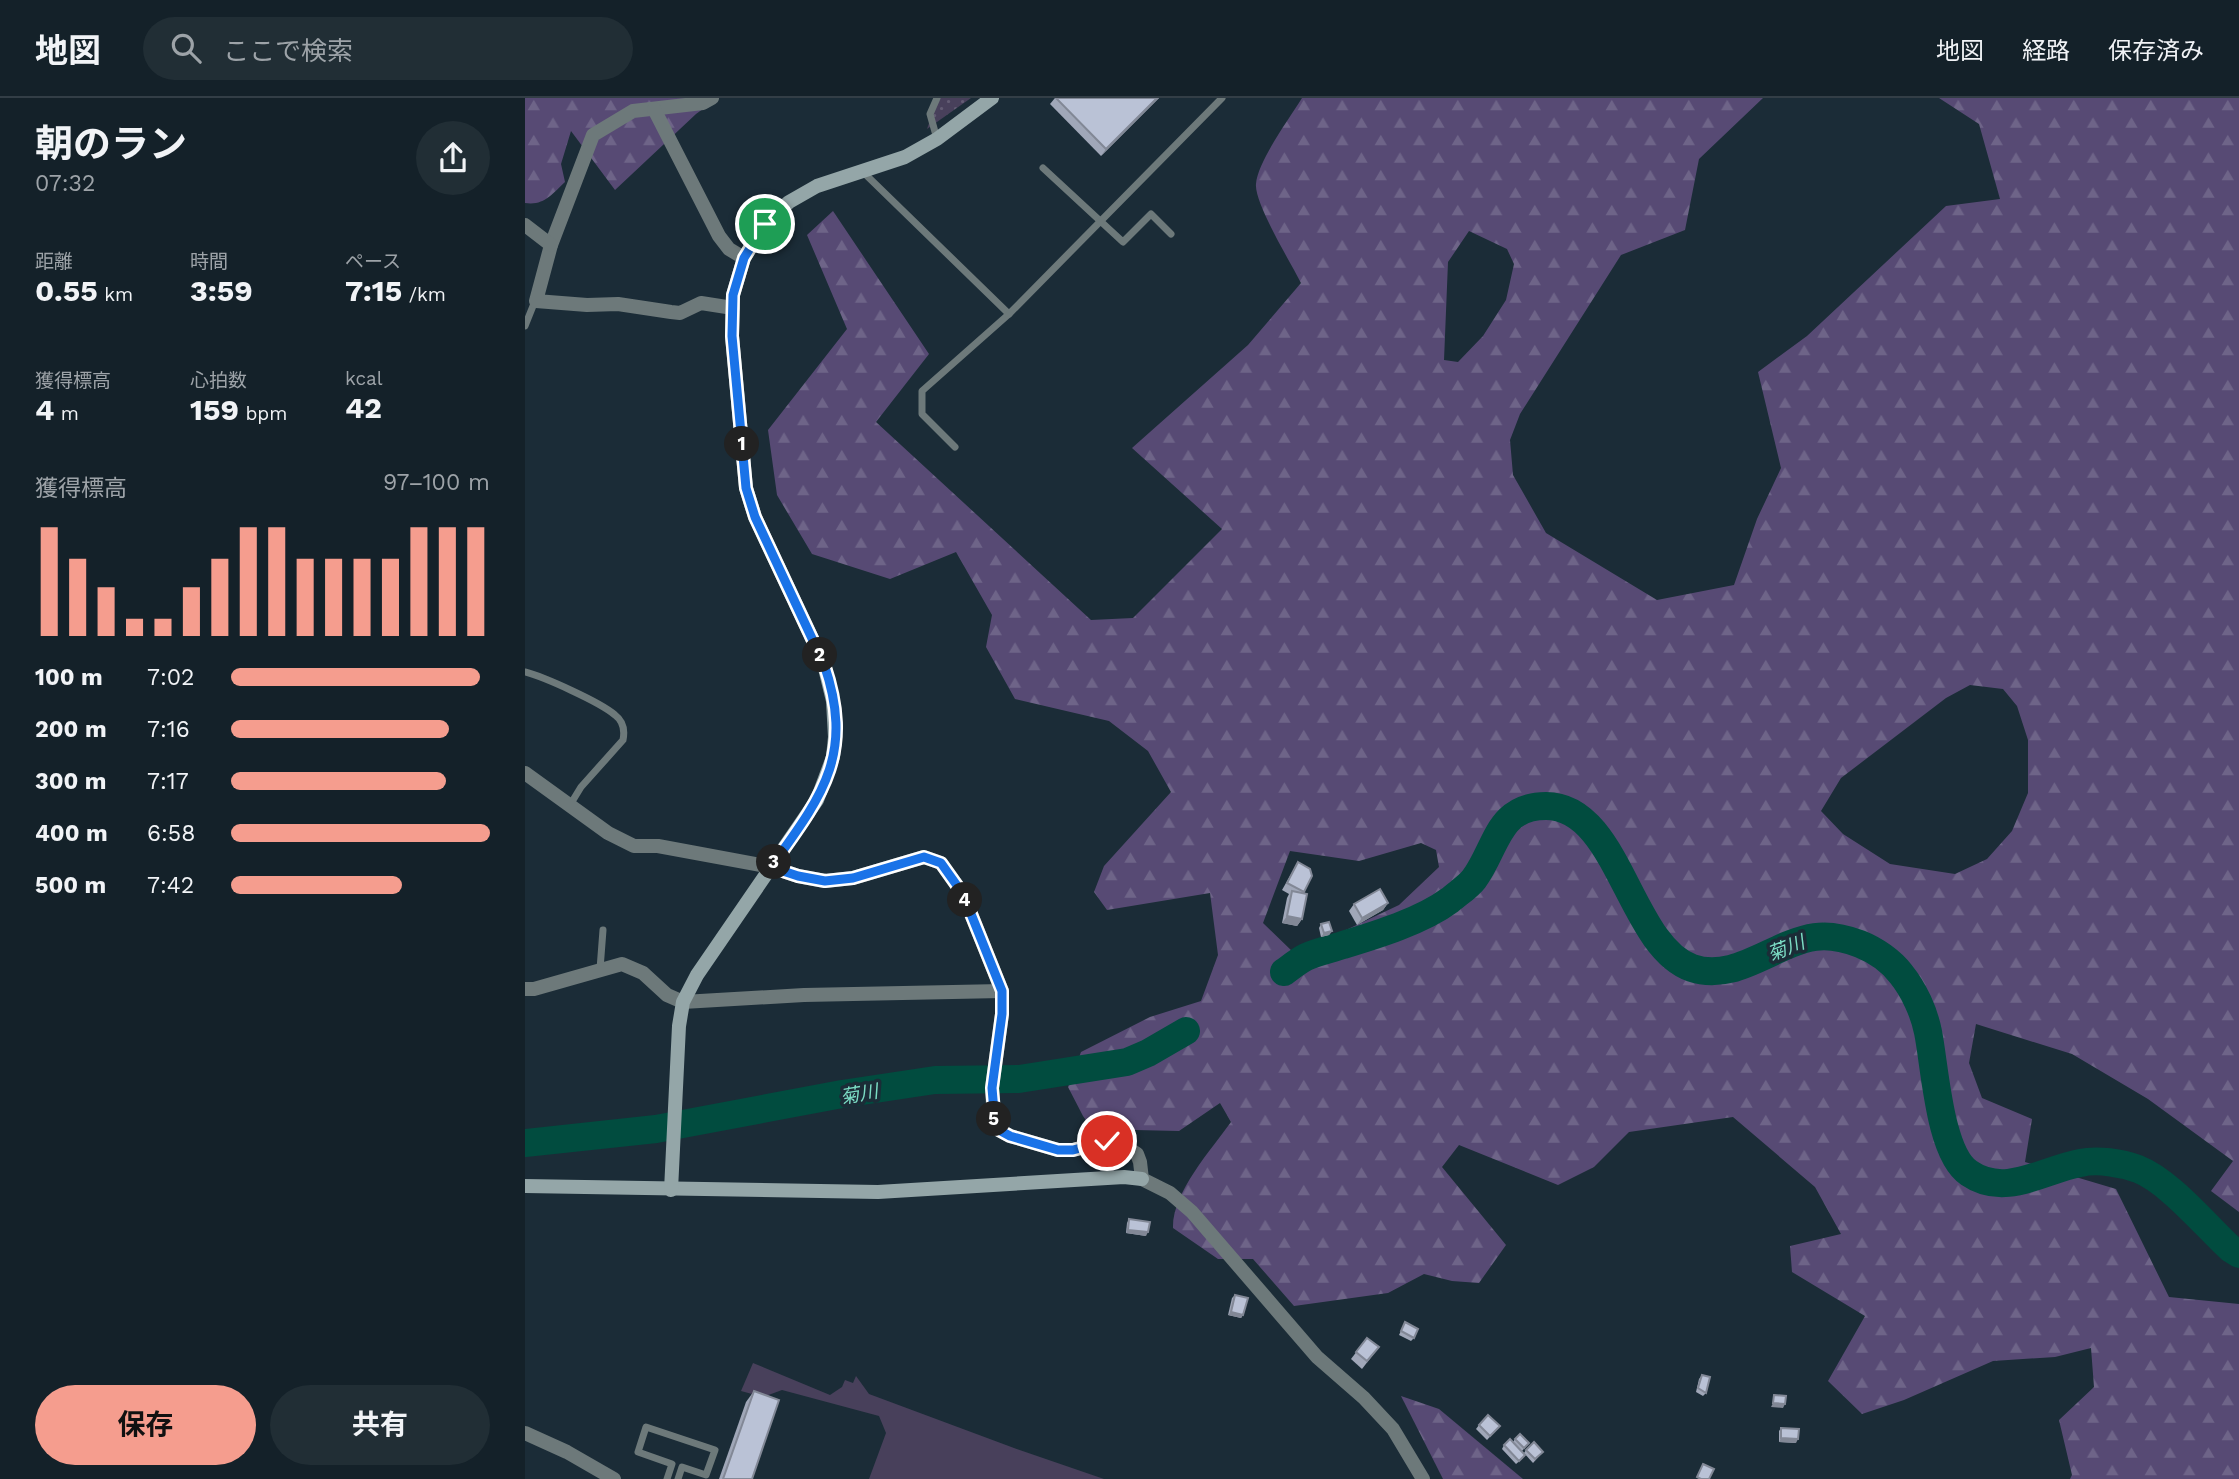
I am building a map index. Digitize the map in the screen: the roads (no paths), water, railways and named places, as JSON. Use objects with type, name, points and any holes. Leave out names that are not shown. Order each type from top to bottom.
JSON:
[{"type":"street","points":[[712,98],[703,103],[654,108],[631,104],[593,135],[551,245],[535,301],[587,305],[618,304],[680,313],[701,303],[733,308]]},
{"type":"street","points":[[670,1190],[679,1026],[683,1002],[712,950],[817,800],[833,757],[835,718],[830,681],[755,517],[746,488],[732,336],[733,295],[744,258],[765,224],[789,202],[817,186],[905,157],[937,139],[992,98]]},
{"type":"street","points":[[654,108],[719,236],[729,249],[744,258]]},
{"type":"street","points":[[525,225],[551,245]]},
{"type":"street","points":[[525,773],[608,834],[634,846],[658,846],[771,867],[825,881],[853,878],[924,857],[936,860],[946,867],[963,894],[1002,991],[1002,1014],[992,1088],[995,1123],[999,1130],[1010,1136],[1058,1150],[1073,1150],[1107,1141],[1118,1142],[1137,1154],[1143,1179]]},
{"type":"street","points":[[525,989],[534,989],[622,964],[633,968],[667,995],[683,1002],[804,995],[1002,991]]},
{"type":"street","points":[[525,1186],[878,1192],[1123,1177],[1143,1179],[1170,1193],[1192,1212],[1317,1357],[1364,1398],[1392,1429],[1423,1479]]},
{"type":"street","points":[[525,1433],[567,1452],[614,1479]]},
{"type":"lane","points":[[937,98],[930,114],[937,139]]},
{"type":"lane","points":[[955,447],[922,414],[922,391],[1009,314],[1221,98]]},
{"type":"lane","points":[[1043,168],[1123,242],[1151,214],[1171,234]]},
{"type":"lane","points":[[862,171],[1009,314]]},
{"type":"lane","points":[[525,326],[535,301]]},
{"type":"lane","points":[[525,662],[526,672],[599,705],[617,716],[622,724],[623,740],[581,787],[569,805]]},
{"type":"lane","points":[[600,969],[603,930]]},
{"type":"lane","points":[[667,1479],[673,1464],[638,1452],[646,1427],[715,1450],[706,1475],[682,1467],[678,1479]]},
{"type":"waterway","name":"菊川","points":[[1284,972],[1306,957],[1398,927],[1439,908],[1474,879],[1500,831],[1517,813],[1546,806],[1571,812],[1591,828],[1608,851],[1653,933],[1671,955],[1692,968],[1724,970],[1815,937],[1838,938],[1860,944],[1892,965],[1910,987],[1921,1009],[1928,1032],[1945,1129],[1959,1163],[1969,1173],[1983,1180],[2010,1183],[2066,1166],[2094,1161],[2138,1169],[2162,1183],[2239,1254]]},
{"type":"waterway","name":"菊川","points":[[525,1143],[656,1129],[842,1094],[935,1080],[1019,1079],[1127,1062],[1186,1031]]}]
